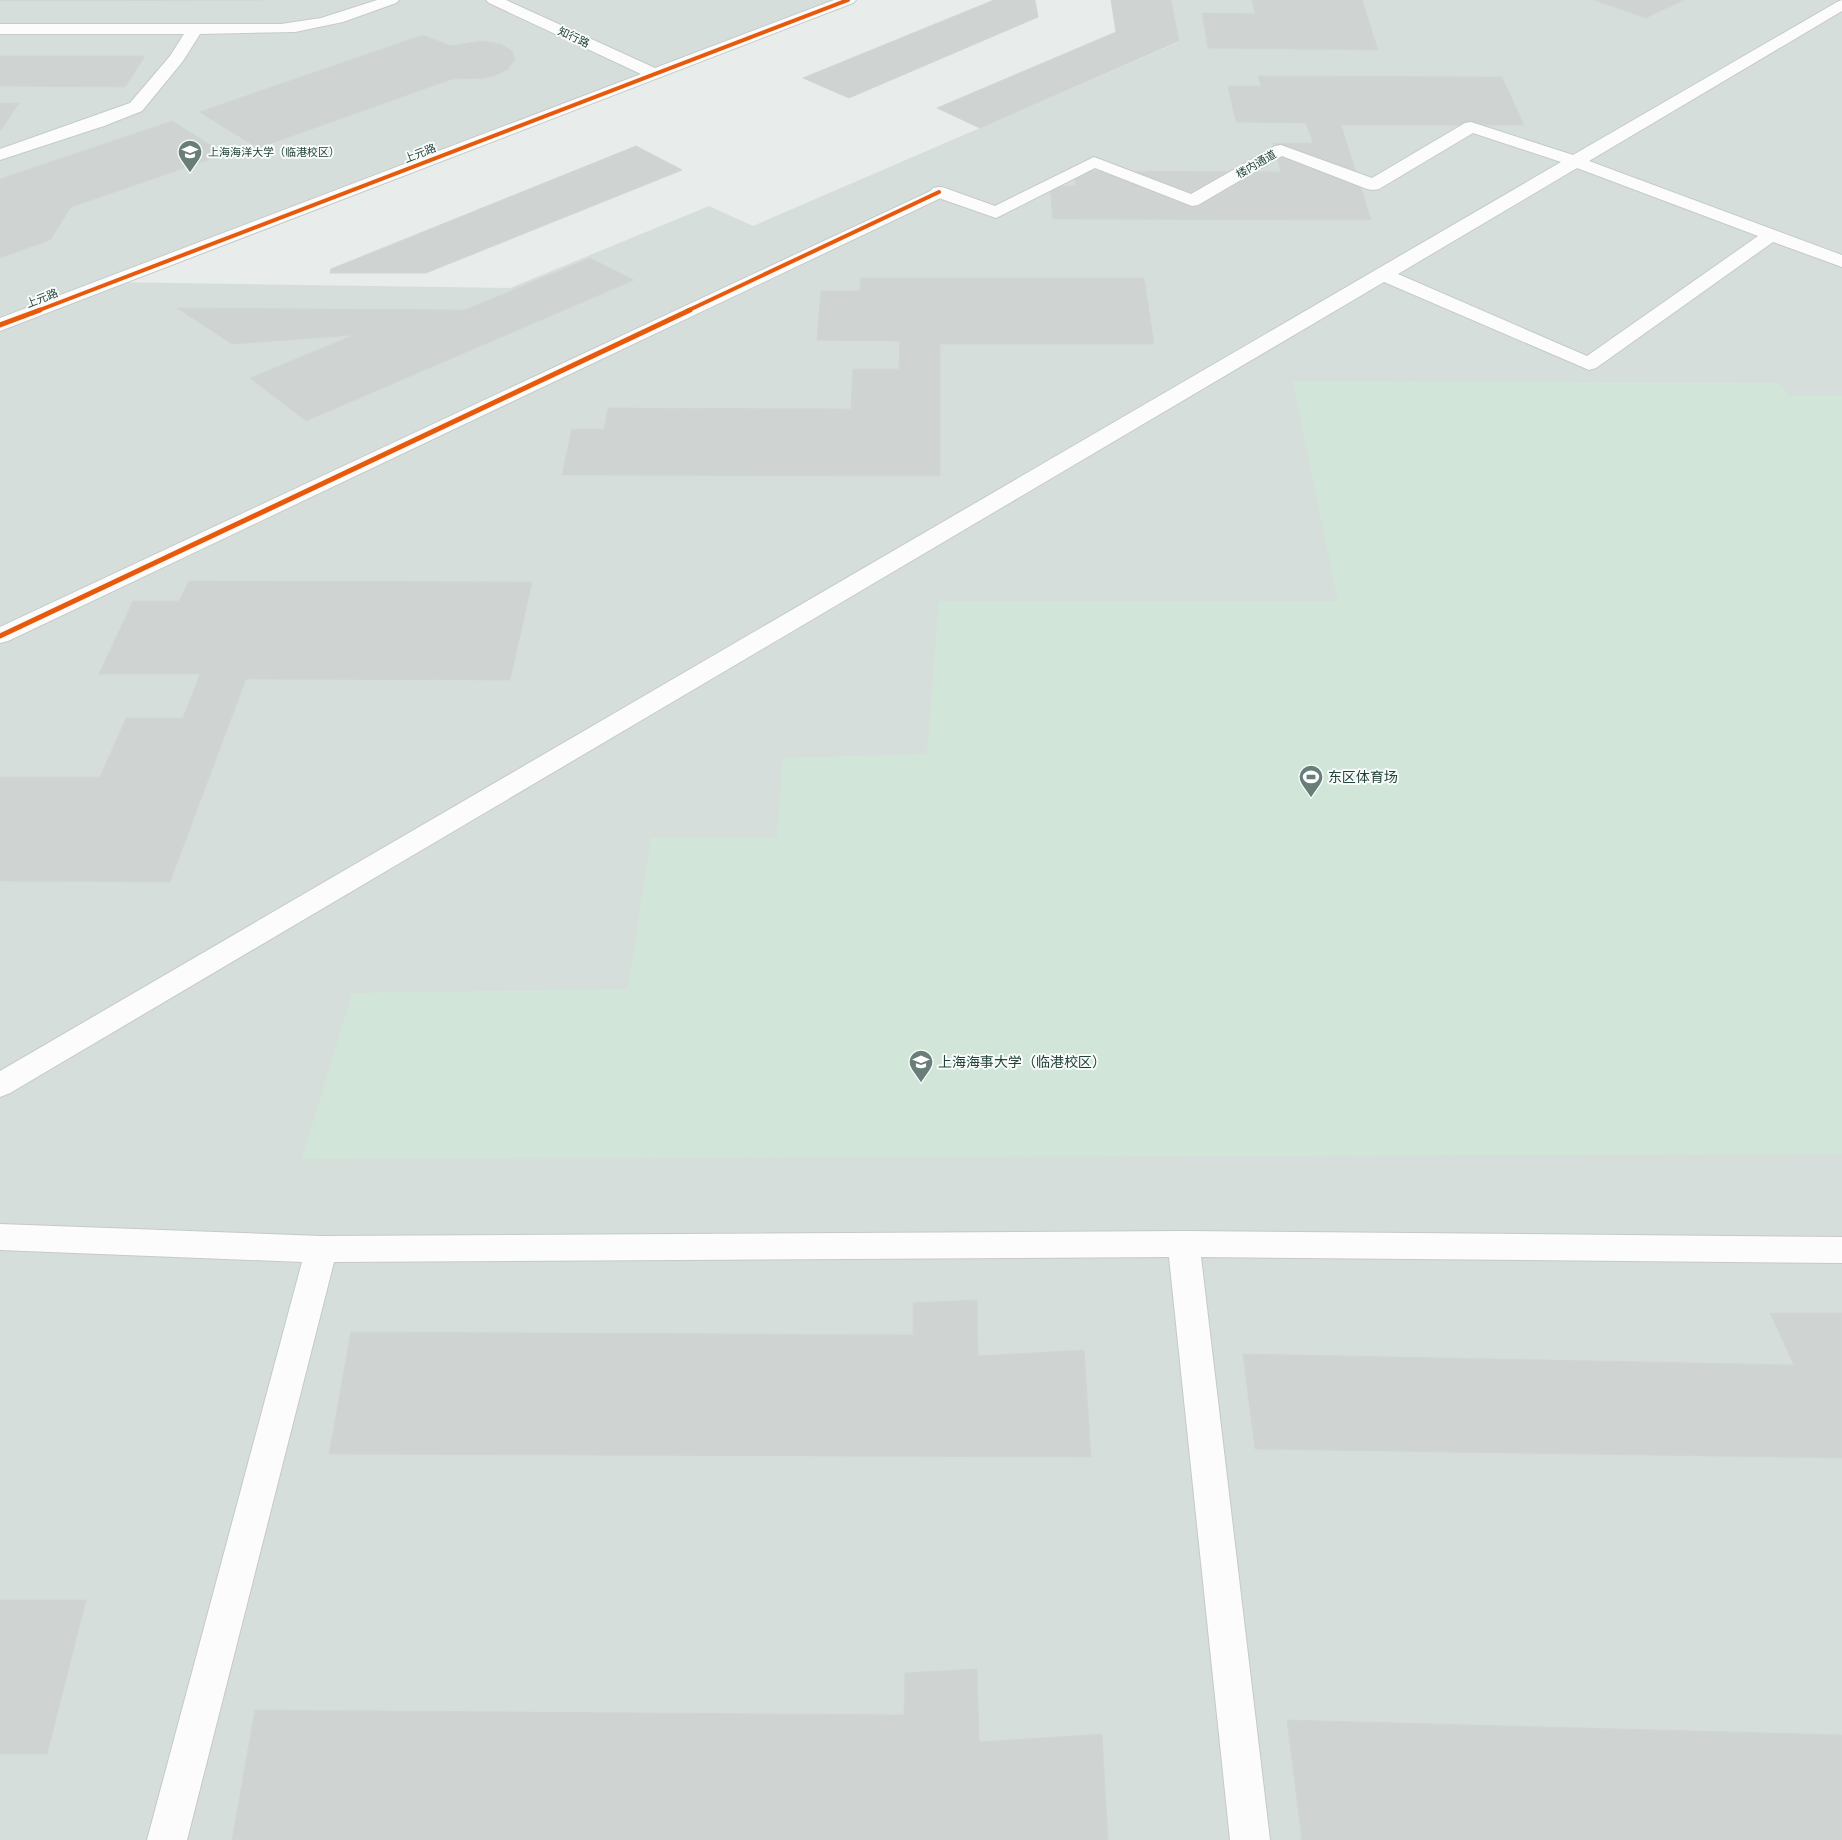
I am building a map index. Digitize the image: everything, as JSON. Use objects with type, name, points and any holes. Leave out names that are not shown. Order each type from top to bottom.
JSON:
[{"type":"street","points":[[0,29],[282,30],[332,21],[391,0]]},
{"type":"street","name":"知行路","points":[[494,0],[654,74]]},
{"type":"street","name":"上元路","points":[[0,325],[848,0]]},
{"type":"street","points":[[0,1084],[1842,5]]},
{"type":"street","points":[[0,155],[136,107],[177,58],[194,30]]},
{"type":"street","name":"楼内通道","points":[[0,636],[939,192],[996,213],[1094,162],[1192,201],[1281,150],[1373,185],[1471,127],[1574,161]]},
{"type":"street","points":[[1574,161],[1842,261]]},
{"type":"street","points":[[1382,274],[1589,364],[1771,235]]},
{"type":"street","points":[[0,1237],[321,1249],[1184,1244],[1842,1250]]},
{"type":"street","points":[[1184,1244],[1250,1840]]},
{"type":"street","points":[[167,1840],[321,1249]]},
{"type":"shaded area","name":"上海海洋大学（临港校区）","points":[[0,0],[836,0],[0,319]]},
{"type":"shaded area","name":"上海海事大学（临港校区）","points":[[1171,0],[1842,0],[1842,1840],[0,1840],[0,325],[111,282],[510,288],[709,206],[753,226],[1179,42]]},
{"type":"green space","name":"东区体育场","points":[[1293,381],[1778,383],[1789,396],[1842,396],[1842,1154],[302,1159],[352,993],[628,989],[651,838],[777,838],[783,758],[927,754],[939,601],[1338,601]]},
{"type":"building","points":[[0,0],[262,0],[0,1]]},
{"type":"building","points":[[994,0],[1035,0],[1038,17],[849,98],[803,78]]},
{"type":"building","points":[[1111,0],[1171,0],[1179,41],[980,128],[937,108],[1116,32]]},
{"type":"building","points":[[1252,0],[1362,0],[1378,50],[1208,48],[1202,13],[1255,14]]},
{"type":"building","points":[[1594,0],[1683,0],[1646,18]]},
{"type":"building","points":[[423,35],[451,46],[481,41],[501,44],[512,51],[515,59],[508,69],[496,75],[484,78],[452,79],[258,148],[199,112]]},
{"type":"building","points":[[0,56],[145,56],[125,87],[0,86]]},
{"type":"building","points":[[1258,76],[1502,77],[1524,125],[1341,125],[1371,220],[1053,219],[1050,186],[1076,186],[1074,171],[1281,172],[1273,143],[1313,143],[1306,123],[1236,122],[1228,86],[1261,86]]},
{"type":"building","points":[[0,103],[19,103],[1,130],[0,130]]},
{"type":"building","points":[[172,121],[225,154],[71,207],[50,240],[0,258],[0,179]]},
{"type":"building","points":[[636,146],[682,170],[426,273],[330,273],[331,269]]},
{"type":"building","points":[[590,258],[634,280],[306,421],[250,378],[354,335],[232,344],[177,308],[465,310]]},
{"type":"building","points":[[861,278],[1144,278],[1154,344],[940,344],[940,476],[562,475],[572,429],[604,429],[608,408],[851,409],[853,369],[899,369],[900,341],[817,340],[821,291],[860,291]]},
{"type":"building","points":[[189,581],[532,582],[510,680],[246,679],[170,882],[0,881],[0,777],[100,777],[126,718],[183,718],[200,674],[99,674],[133,601],[179,601]]},
{"type":"building","points":[[977,1300],[978,1356],[1084,1350],[1091,1457],[329,1454],[351,1332],[913,1335],[913,1303]]},
{"type":"building","points":[[1770,1313],[1842,1313],[1842,1458],[1255,1449],[1243,1354],[1794,1365]]},
{"type":"building","points":[[0,1600],[86,1600],[47,1754],[0,1754]]},
{"type":"building","points":[[977,1669],[979,1742],[1102,1734],[1108,1840],[232,1840],[255,1710],[904,1715],[905,1673]]},
{"type":"building","points":[[1287,1720],[1842,1735],[1842,1840],[1302,1840]]},
{"type":"cycle path","points":[[0,325],[848,0]]},
{"type":"cycle path","points":[[0,636],[939,192]]},
{"type":"place","name":"上海海洋大学（临港校区）","points":[[190,173]]},
{"type":"place","name":"东区体育场","points":[[1311,798]]},
{"type":"place","name":"上海海事大学（临港校区）","points":[[921,1083]]}]
